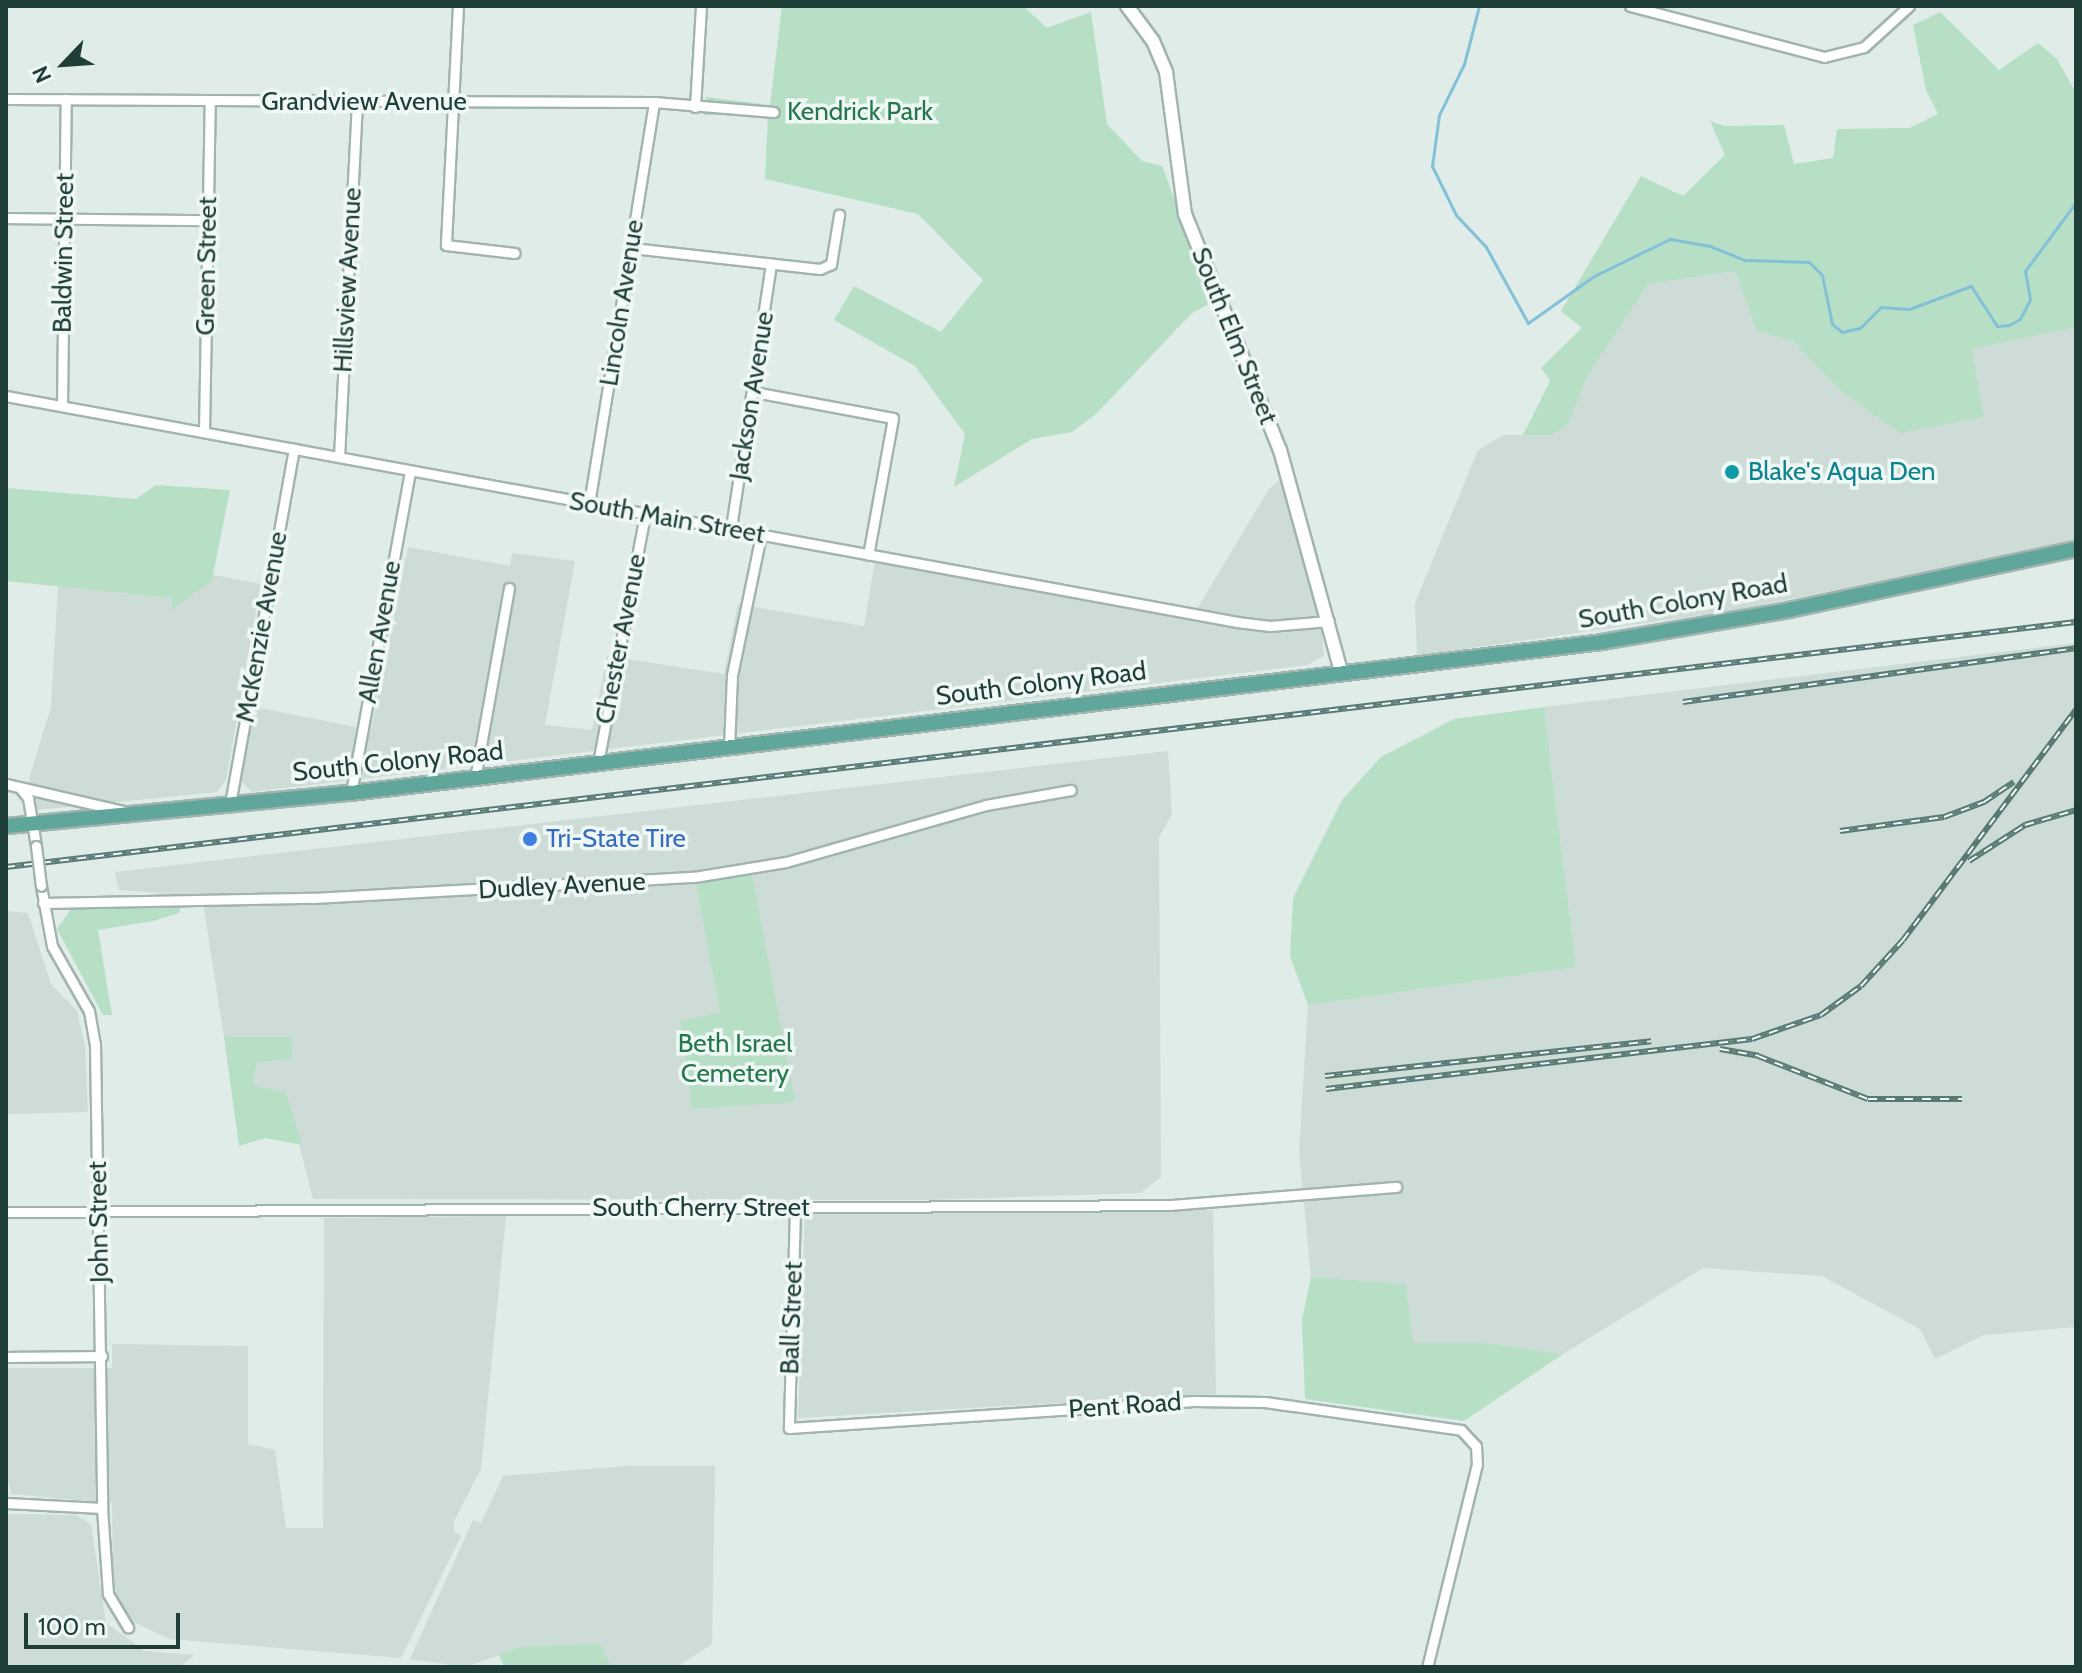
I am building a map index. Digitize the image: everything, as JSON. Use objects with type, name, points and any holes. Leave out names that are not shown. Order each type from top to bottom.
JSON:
[{"type":"main road","name":"South Elm Street","points":[[1127,6],[1153,41],[1166,72],[1185,214],[1270,420],[1341,672]]},
{"type":"main road","name":"South Colony Road","points":[[6,826],[475,779],[1696,627],[2076,549]]},
{"type":"street","points":[[458,6],[446,245],[515,253]]},
{"type":"street","points":[[695,107],[701,6]]},
{"type":"street","points":[[1630,6],[1824,57],[1864,47],[1909,6]]},
{"type":"street","name":"Grandview Avenue","points":[[6,99],[654,102],[774,112]]},
{"type":"street","name":"Baldwin Street","points":[[62,406],[66,99]]},
{"type":"street","name":"Green Street","points":[[204,432],[210,101]]},
{"type":"street","name":"Lincoln Avenue","points":[[589,504],[654,102]]},
{"type":"street","name":"Hillsview Avenue","points":[[339,457],[357,103]]},
{"type":"street","points":[[632,248],[820,269],[831,264],[839,215]]},
{"type":"street","points":[[6,218],[207,220]]},
{"type":"street","name":"Jackson Avenue","points":[[731,528],[771,264]]},
{"type":"street","points":[[754,392],[893,418],[868,555]]},
{"type":"street","name":"South Main Street","points":[[6,396],[1237,622],[1273,626],[1329,621]]},
{"type":"street","name":"McKenzie Avenue","points":[[230,804],[294,449]]},
{"type":"street","name":"Allen Avenue","points":[[351,793],[410,472]]},
{"type":"street","name":"Chester Avenue","points":[[598,763],[645,514]]},
{"type":"street","points":[[729,747],[732,675],[761,535]]},
{"type":"street","points":[[475,779],[509,588]]},
{"type":"street","points":[[6,784],[130,813]]},
{"type":"street","name":"John Street","points":[[20,788],[28,798],[52,946],[93,1028],[102,1356],[102,1508],[108,1594],[128,1627]]},
{"type":"street","name":"Dudley Avenue","points":[[43,903],[313,898],[694,877],[786,862],[986,805],[1071,790]]},
{"type":"street","name":"South Cherry Street","points":[[6,1212],[98,1209],[795,1209],[1177,1205],[1396,1187]]},
{"type":"street","name":"Ball Street","points":[[789,1428],[795,1209]]},
{"type":"street","points":[[6,1357],[102,1356]]},
{"type":"street","name":"Pent Road","points":[[789,1428],[1194,1401],[1278,1404],[1461,1430],[1476,1446],[1477,1464],[1427,1667]]},
{"type":"street","points":[[6,1503],[102,1508]]},
{"type":"shaded area","points":[[1735,271],[1758,331],[1793,341],[1842,392],[1971,349],[2076,327],[2076,542],[1736,610],[1417,656],[1415,603],[1478,450],[1503,435],[1552,435],[1567,426],[1588,375],[1648,284]]},
{"type":"shaded area","points":[[1281,479],[1319,603],[1324,656],[1307,665],[252,792],[241,781],[255,707],[371,730],[408,547],[510,566],[512,553],[575,561],[545,725],[592,730],[607,656],[724,674],[738,604],[864,626],[875,560],[1192,617],[1269,489]]},
{"type":"shaded area","points":[[213,575],[261,584],[226,780],[217,792],[37,810],[29,779],[51,707],[58,586],[173,598],[172,609]]},
{"type":"shaded area","points":[[2076,643],[2076,1327],[1984,1335],[1935,1359],[1920,1329],[1822,1276],[1703,1268],[1563,1354],[1486,1343],[1412,1344],[1406,1284],[1311,1277],[1299,1151],[1308,1005],[1576,967],[1544,707]]},
{"type":"shaded area","points":[[1168,751],[1172,815],[1159,837],[1161,1177],[1141,1193],[927,1200],[313,1199],[286,1093],[253,1085],[255,1063],[291,1037],[224,1037],[202,896],[119,890],[115,872]],"holes":[[[697,883],[794,1102],[681,1022],[720,1014]]]},
{"type":"shaded area","points":[[6,911],[28,913],[51,984],[77,1011],[85,1047],[88,1112],[6,1114]]},
{"type":"shaded area","points":[[1213,1210],[1216,1394],[798,1418],[805,1214]]},
{"type":"shaded area","points":[[506,1216],[481,1469],[454,1521],[454,1531],[461,1536],[401,1658],[170,1639],[135,1623],[121,1605],[113,1583],[112,1503],[11,1494],[6,1471],[6,1368],[112,1368],[112,1344],[248,1346],[248,1444],[275,1450],[286,1528],[323,1528],[324,1218]]},
{"type":"shaded area","points":[[626,1466],[715,1466],[712,1644],[677,1667],[611,1667],[599,1644],[520,1648],[465,1667],[410,1659],[473,1520],[481,1523],[503,1476]]},
{"type":"shaded area","points":[[6,1514],[75,1515],[91,1524],[106,1623],[145,1651],[195,1655],[179,1667],[6,1667]]},
{"type":"green space","name":"Kendrick Park","points":[[782,6],[1023,6],[1047,28],[1091,12],[1107,124],[1142,161],[1162,166],[1213,302],[1192,313],[1096,414],[1072,432],[1032,439],[954,487],[965,434],[915,366],[834,320],[854,286],[941,332],[983,280],[918,214],[765,179],[768,115],[704,115],[706,97],[770,105]]},
{"type":"green space","points":[[1940,12],[1999,70],[2038,43],[2057,59],[2076,93],[2076,327],[1972,349],[1984,417],[1901,433],[1842,392],[1793,341],[1757,331],[1735,271],[1648,284],[1588,375],[1567,426],[1552,435],[1523,435],[1550,381],[1541,368],[1582,328],[1561,311],[1641,176],[1683,196],[1725,155],[1710,121],[1725,126],[1784,125],[1794,164],[1833,158],[1837,129],[1910,128],[1938,114],[1926,90],[1913,25]]},
{"type":"green space","points":[[156,485],[230,490],[212,580],[172,610],[172,598],[6,581],[6,488],[136,499]]},
{"type":"green space","points":[[1544,707],[1576,967],[1308,1005],[1290,956],[1293,898],[1342,800],[1381,757],[1454,719]]},
{"type":"green space","name":"Beth Israel Cemetery","points":[[752,874],[795,1102],[692,1109],[680,1021],[720,1013],[696,883]]},
{"type":"green space","points":[[72,908],[180,908],[179,913],[153,921],[98,930],[112,1015],[103,1015],[57,929]]},
{"type":"green space","points":[[224,1037],[291,1037],[292,1058],[256,1063],[253,1085],[286,1093],[302,1145],[265,1138],[239,1146]]},
{"type":"green space","points":[[1311,1277],[1406,1284],[1413,1343],[1486,1343],[1563,1354],[1464,1421],[1305,1399],[1302,1320]]},
{"type":"green space","points":[[600,1644],[611,1667],[504,1667],[499,1655],[520,1647]]},
{"type":"waterway","points":[[1479,6],[1464,64],[1439,115],[1432,166],[1456,215],[1486,247],[1528,323],[1594,276],[1670,239],[1710,246],[1745,260],[1809,262],[1822,275],[1832,324],[1842,332],[1860,328],[1881,307],[1909,309],[1971,286],[1997,326],[2009,325],[2020,319],[2030,299],[2025,271],[2076,202]]},
{"type":"railway","points":[[6,867],[2076,622]]},
{"type":"railway","points":[[1683,702],[2076,648]]},
{"type":"railway","points":[[1326,1089],[1752,1039],[1821,1015],[1861,986],[1903,940],[2076,710]]},
{"type":"railway","points":[[1840,831],[1944,817],[1984,802],[2014,782]]},
{"type":"railway","points":[[1969,861],[2025,825],[2076,810]]},
{"type":"railway","points":[[1325,1076],[1651,1041]]},
{"type":"railway","points":[[1720,1049],[1758,1056],[1868,1099],[1962,1099]]},
{"type":"place","name":"Blake's Aqua Den","points":[[1732,472]]},
{"type":"place","name":"Tri-State Tire","points":[[530,839]]}]
